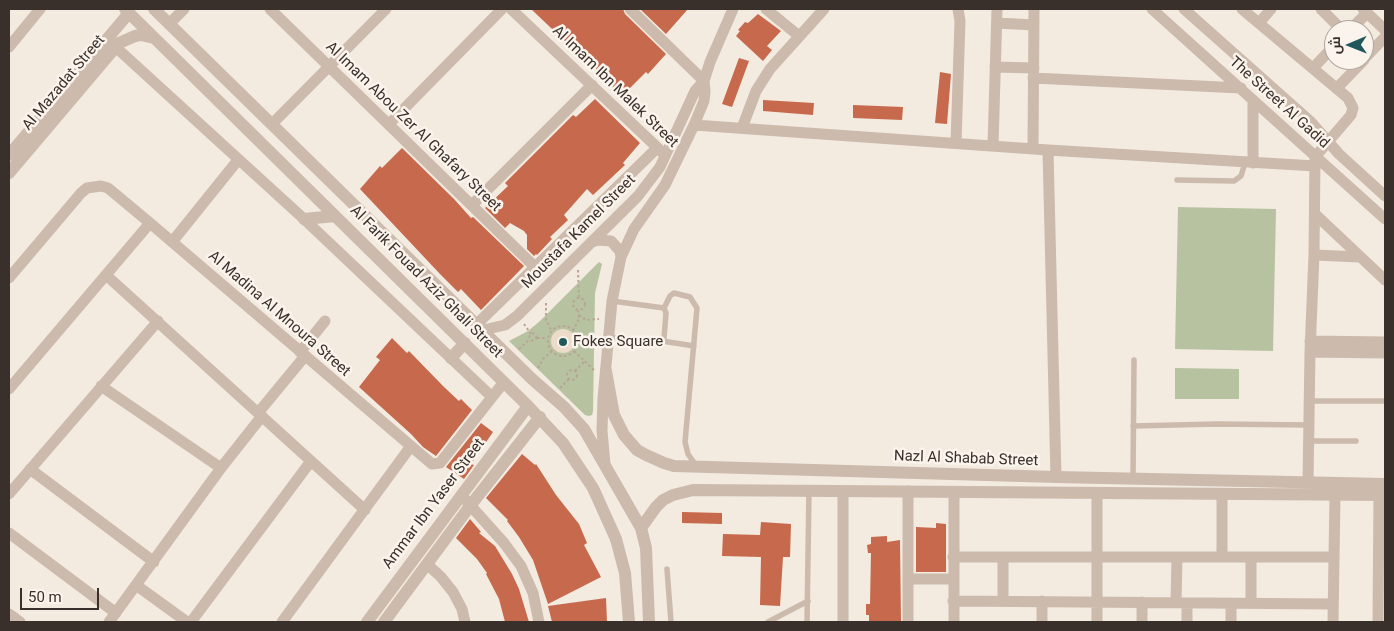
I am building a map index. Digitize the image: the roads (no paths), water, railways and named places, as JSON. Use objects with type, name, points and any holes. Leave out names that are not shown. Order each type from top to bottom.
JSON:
[{"type":"street","points":[[9,47],[40,9]]},
{"type":"street","name":"Al Farik Fouad Aziz Ghali Street","points":[[154,9],[574,418],[592,441],[641,528],[646,548],[649,622]]},
{"type":"street","points":[[169,24],[184,9]]},
{"type":"street","name":"Al Imam Abou Zer Al Ghafary Street","points":[[270,9],[535,267]]},
{"type":"street","points":[[272,124],[386,9]]},
{"type":"street","points":[[389,124],[502,9]]},
{"type":"street","name":"Al Imam Ibn Malek Street","points":[[511,9],[675,166]]},
{"type":"street","points":[[630,9],[704,81]]},
{"type":"street","name":"Moustafa Kamel Street","points":[[605,464],[602,415],[605,376],[612,301],[622,257],[630,235],[659,194],[675,166],[694,125],[705,96],[704,81],[717,44],[733,9]]},
{"type":"street","points":[[766,9],[799,36]]},
{"type":"street","points":[[742,128],[750,103],[763,80],[778,59],[824,9]]},
{"type":"street","points":[[956,143],[960,21],[958,9]]},
{"type":"street","points":[[993,146],[997,9]]},
{"type":"street","points":[[1033,149],[1034,9]]},
{"type":"street","points":[[1242,9],[1351,101],[1352,112],[1328,141],[1315,161],[1308,482]]},
{"type":"street","points":[[1259,23],[1271,9]]},
{"type":"street","points":[[1321,9],[1332,20]]},
{"type":"street","name":"The Street Al Gadid","points":[[1157,10],[1175,29],[1241,88],[1315,161],[1385,219]]},
{"type":"street","points":[[1175,29],[1189,10]]},
{"type":"street","name":"The Street Al Gadid","points":[[1189,10],[1310,120],[1339,154],[1385,196]]},
{"type":"street","name":"Al Farik Fouad Aziz Ghali Street","points":[[127,11],[540,417],[574,457],[601,505],[621,556],[627,590],[629,622]]},
{"type":"street","name":"Al Mazadat Street","points":[[9,173],[111,43],[127,11]]},
{"type":"street","points":[[1365,11],[1385,30]]},
{"type":"street","points":[[997,24],[1034,25]]},
{"type":"street","name":"Al Mazadat Street","points":[[9,155],[111,43],[141,35],[154,38]]},
{"type":"street","points":[[1374,49],[1385,37]]},
{"type":"street","points":[[111,43],[304,219],[492,397],[504,382]]},
{"type":"street","points":[[1313,68],[1324,56]]},
{"type":"street","points":[[995,67],[1034,73],[1241,88]]},
{"type":"street","points":[[1337,88],[1354,70]]},
{"type":"street","points":[[205,87],[218,72]]},
{"type":"street","name":"Moustafa Kamel Street","points":[[480,327],[498,327],[512,321],[646,187],[695,90],[704,81]]},
{"type":"street","points":[[472,205],[592,85]]},
{"type":"street","points":[[1249,163],[1253,100]]},
{"type":"street","points":[[694,125],[1249,163],[1315,161]]},
{"type":"street","points":[[1048,150],[1056,477]]},
{"type":"street","points":[[480,327],[535,267],[662,152]]},
{"type":"street","points":[[172,242],[238,160]]},
{"type":"street","name":"Al Madina Al Mnoura Street","points":[[9,278],[81,193],[87,188],[94,186],[108,188],[435,465],[440,463],[492,397]]},
{"type":"street","points":[[1315,214],[1385,280]]},
{"type":"street","points":[[304,219],[335,216]]},
{"type":"street","points":[[9,389],[150,223]]},
{"type":"street","points":[[592,242],[598,240],[611,241],[616,245],[622,257]]},
{"type":"street","points":[[1314,255],[1360,257]]},
{"type":"street","points":[[106,275],[365,510]]},
{"type":"street","points":[[9,494],[158,321]]},
{"type":"street","points":[[9,533],[112,618],[325,321]]},
{"type":"street","points":[[1310,346],[1385,342]]},
{"type":"street","points":[[451,358],[464,343]]},
{"type":"street","points":[[1310,346],[1385,353]]},
{"type":"street","name":"Nazl Al Shabab Street","points":[[605,376],[614,415],[630,443],[646,455],[664,464],[674,466],[809,471],[1308,482],[1383,491]]},
{"type":"street","points":[[101,386],[221,468]]},
{"type":"street","name":"Ammar Ibn Yaser Street","points":[[367,622],[528,406]]},
{"type":"street","name":"Ammar Ibn Yaser Street","points":[[384,622],[470,506],[540,417]]},
{"type":"street","points":[[282,622],[411,446]]},
{"type":"street","points":[[191,622],[311,461]]},
{"type":"street","points":[[30,469],[154,562]]},
{"type":"street","points":[[809,471],[809,490]]},
{"type":"street","points":[[1183,480],[1183,494]]},
{"type":"street","name":"Nazl Al Shabab Street","points":[[641,528],[656,507],[673,495],[693,490],[1335,495],[1383,491]]},
{"type":"street","points":[[843,491],[843,622]]},
{"type":"street","points":[[908,491],[908,622]]},
{"type":"street","points":[[1378,622],[1383,491]]},
{"type":"street","points":[[954,492],[954,622]]},
{"type":"street","points":[[1097,493],[1097,622]]},
{"type":"street","points":[[1222,494],[1222,557]]},
{"type":"street","points":[[461,495],[504,543],[521,566],[533,593],[540,622]]},
{"type":"street","points":[[1333,622],[1335,495]]},
{"type":"street","points":[[953,557],[1334,557]]},
{"type":"street","points":[[1003,557],[1003,601]]},
{"type":"street","points":[[1177,557],[1181,602],[1187,622]]},
{"type":"street","points":[[1251,557],[1251,603]]},
{"type":"street","points":[[427,564],[453,592],[462,609],[465,622]]},
{"type":"street","points":[[908,579],[954,579]]},
{"type":"street","points":[[136,585],[187,622]]},
{"type":"street","points":[[954,601],[1334,604]]},
{"type":"street","points":[[1042,601],[1042,622]]},
{"type":"street","points":[[1142,602],[1142,622]]},
{"type":"street","points":[[1231,603],[1231,622]]},
{"type":"street","points":[[9,614],[20,622]]},
{"type":"lane","points":[[1177,180],[1234,181],[1241,176],[1249,163]]},
{"type":"lane","points":[[662,342],[666,313],[664,308],[672,293],[686,296],[693,300],[697,308],[684,442],[688,454],[699,467]]},
{"type":"lane","points":[[612,301],[664,308]]},
{"type":"lane","points":[[609,337],[694,346]]},
{"type":"lane","points":[[1133,479],[1134,360]]},
{"type":"lane","points":[[1310,400],[1385,401]]},
{"type":"lane","points":[[1133,426],[1217,424],[1308,425]]},
{"type":"lane","points":[[1309,441],[1356,441]]},
{"type":"lane","points":[[808,622],[809,490]]},
{"type":"lane","points":[[667,569],[671,622]]},
{"type":"lane","points":[[768,622],[808,601]]},
{"type":"place","name":"Fokes Square","points":[[563,342]]}]
